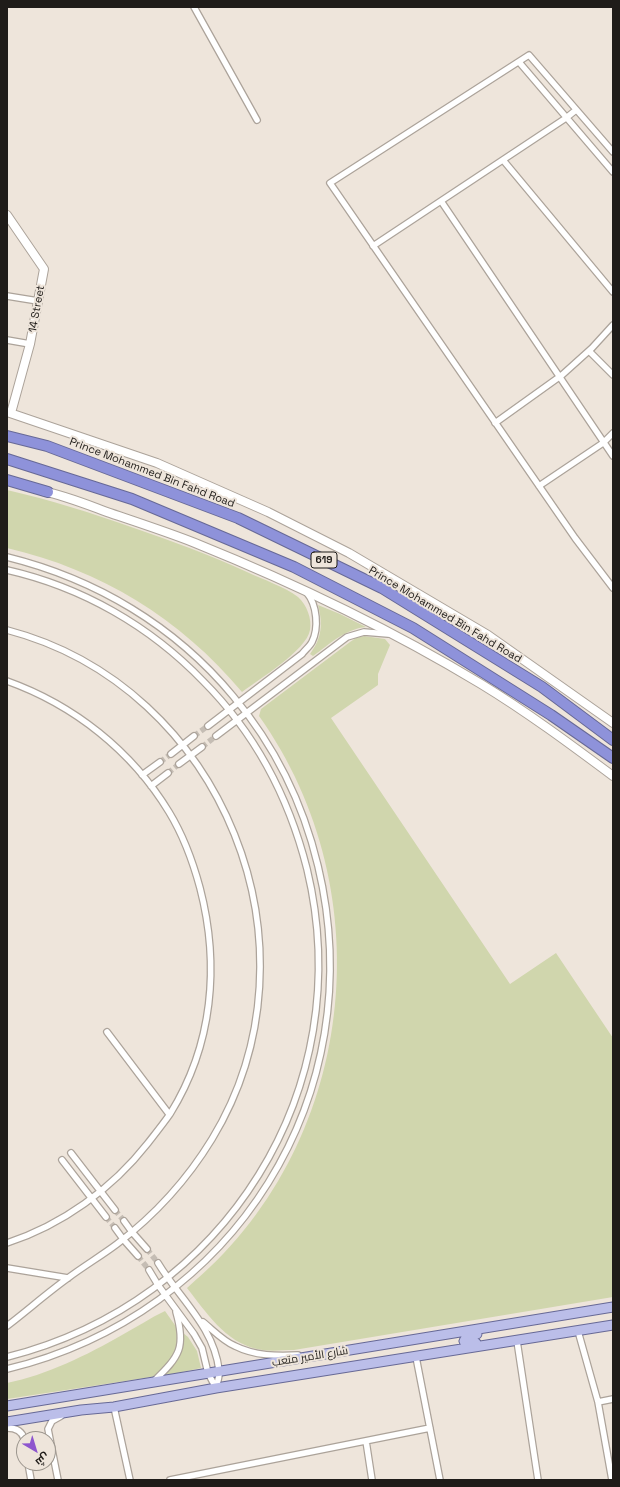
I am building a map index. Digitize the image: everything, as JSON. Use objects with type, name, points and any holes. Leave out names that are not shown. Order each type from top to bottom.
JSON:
[{"type":"highway","name":"Prince Mohammed Bin Fahd Road","points":[[7,436],[47,446],[238,518],[382,588],[542,687],[613,740]]},
{"type":"highway","name":"619","points":[[7,459],[132,499],[294,567],[413,628],[551,715],[613,758]]},
{"type":"highway","points":[[7,480],[48,492]]},
{"type":"main road","name":"14 Street","points":[[7,215],[10,224],[44,269],[30,344],[9,412]]},
{"type":"main road","points":[[9,412],[157,463],[268,512],[350,553],[488,635],[613,723]]},
{"type":"main road","points":[[7,483],[48,492],[170,534],[231,558],[305,591],[396,635],[481,685],[554,732],[613,776]]},
{"type":"main road","name":"شارع الأمير متعب","points":[[7,1406],[613,1307]]},
{"type":"main road","points":[[517,1341],[470,1344],[465,1343],[464,1341],[466,1338],[471,1336],[567,1315]]},
{"type":"main road","name":"شارع الأمير متعب","points":[[7,1422],[80,1410],[114,1407],[216,1388],[613,1325]]},
{"type":"street","points":[[194,7],[257,120]]},
{"type":"street","points":[[613,152],[529,55],[330,183],[575,538],[613,588]]},
{"type":"street","points":[[518,62],[613,172]]},
{"type":"street","points":[[373,246],[504,160],[576,110]]},
{"type":"street","points":[[504,160],[613,292]]},
{"type":"street","points":[[441,201],[613,456]]},
{"type":"street","points":[[7,296],[38,301]]},
{"type":"street","points":[[495,422],[559,378],[589,351],[613,325]]},
{"type":"street","points":[[7,340],[30,344]]},
{"type":"street","points":[[589,351],[613,375]]},
{"type":"street","points":[[539,486],[604,443],[613,433]]},
{"type":"street","points":[[7,557],[62,573],[124,603],[157,624],[193,654],[222,682],[247,712],[263,734],[284,772],[294,792],[313,843],[324,887],[330,932],[331,974],[328,1013],[320,1056],[307,1100],[287,1150],[274,1174],[233,1232],[205,1263],[166,1295],[130,1320],[62,1353],[7,1369]]},
{"type":"street","points":[[7,570],[57,585],[117,613],[150,634],[185,663],[213,691],[237,720],[252,741],[273,777],[283,797],[301,846],[311,889],[317,933],[318,974],[315,1011],[308,1053],[296,1096],[276,1145],[247,1193],[224,1224],[196,1254],[158,1286],[134,1303],[84,1330],[58,1341],[7,1357]]},
{"type":"street","points":[[208,726],[228,709],[302,654],[312,643],[316,632],[316,623],[313,602],[305,591]]},
{"type":"street","points":[[7,630],[25,635],[52,646],[88,664],[116,682],[146,706],[190,755],[203,773],[221,804],[245,863],[254,901],[259,938],[260,973],[257,1005],[251,1041],[241,1077],[213,1138],[179,1187],[155,1212],[132,1232],[68,1278],[7,1326]]},
{"type":"street","points":[[216,736],[347,637],[364,632],[396,635]]},
{"type":"street","points":[[7,681],[63,706],[86,722],[111,742],[151,786],[173,819],[191,859],[206,910],[211,946],[212,971],[204,1031],[195,1061],[170,1114],[139,1154],[120,1175],[100,1191],[38,1232],[7,1243]]},
{"type":"street","points":[[171,754],[194,736]]},
{"type":"street","points":[[179,764],[202,747]]},
{"type":"street","points":[[142,775],[160,762]]},
{"type":"street","points":[[151,786],[168,773]]},
{"type":"street","points":[[107,1032],[170,1114]]},
{"type":"street","points":[[71,1152],[115,1210]]},
{"type":"street","points":[[62,1160],[106,1217]]},
{"type":"street","points":[[124,1221],[147,1249]]},
{"type":"street","points":[[115,1228],[138,1256]]},
{"type":"street","points":[[158,1263],[167,1278],[199,1319],[210,1331],[234,1346],[258,1354],[279,1356],[331,1353]]},
{"type":"street","points":[[7,1268],[68,1278]]},
{"type":"street","points":[[149,1270],[158,1286],[194,1334],[202,1348],[208,1373],[216,1388]]},
{"type":"street","points":[[154,1382],[168,1368],[178,1354],[181,1342],[181,1330],[175,1308]]},
{"type":"street","points":[[210,1331],[220,1372],[216,1388]]},
{"type":"street","points":[[578,1331],[598,1402],[612,1473],[612,1480]]},
{"type":"street","points":[[517,1341],[538,1480]]},
{"type":"street","points":[[416,1356],[440,1480]]},
{"type":"street","points":[[598,1402],[613,1399]]},
{"type":"street","points":[[114,1407],[130,1480]]},
{"type":"street","points":[[58,1480],[48,1429],[52,1421],[58,1416],[80,1410]]},
{"type":"street","points":[[7,1428],[14,1428],[19,1431]]},
{"type":"street","points":[[170,1480],[430,1428]]},
{"type":"street","points":[[366,1441],[372,1480]]},
{"type":"green space","points":[[7,490],[71,507],[177,543],[293,593],[301,600],[309,617],[310,630],[307,638],[281,664],[242,692],[218,665],[192,641],[136,600],[75,569],[42,557],[7,548]]},
{"type":"green space","points":[[318,605],[366,627],[358,628],[344,634],[313,656],[310,654],[317,642],[321,625]]},
{"type":"green space","points":[[364,636],[385,639],[390,645],[378,674],[378,685],[331,718],[510,984],[556,953],[613,1038],[613,1297],[294,1350],[262,1350],[235,1340],[226,1333],[209,1316],[187,1288],[244,1230],[288,1164],[318,1092],[334,1016],[336,938],[325,860],[299,786],[259,716],[261,709],[350,642],[356,638]]},
{"type":"green space","points":[[165,1311],[177,1328],[188,1337],[197,1351],[201,1368],[178,1373],[7,1399],[7,1383],[37,1375],[66,1364],[95,1350]]},
{"type":"tunnel","points":[[194,736],[208,726]]},
{"type":"tunnel","points":[[202,747],[216,736]]},
{"type":"tunnel","points":[[160,762],[171,754]]},
{"type":"tunnel","points":[[168,773],[179,764]]},
{"type":"tunnel","points":[[115,1210],[124,1221]]},
{"type":"tunnel","points":[[106,1217],[115,1228]]},
{"type":"tunnel","points":[[147,1249],[158,1263]]},
{"type":"tunnel","points":[[138,1256],[149,1270]]}]
